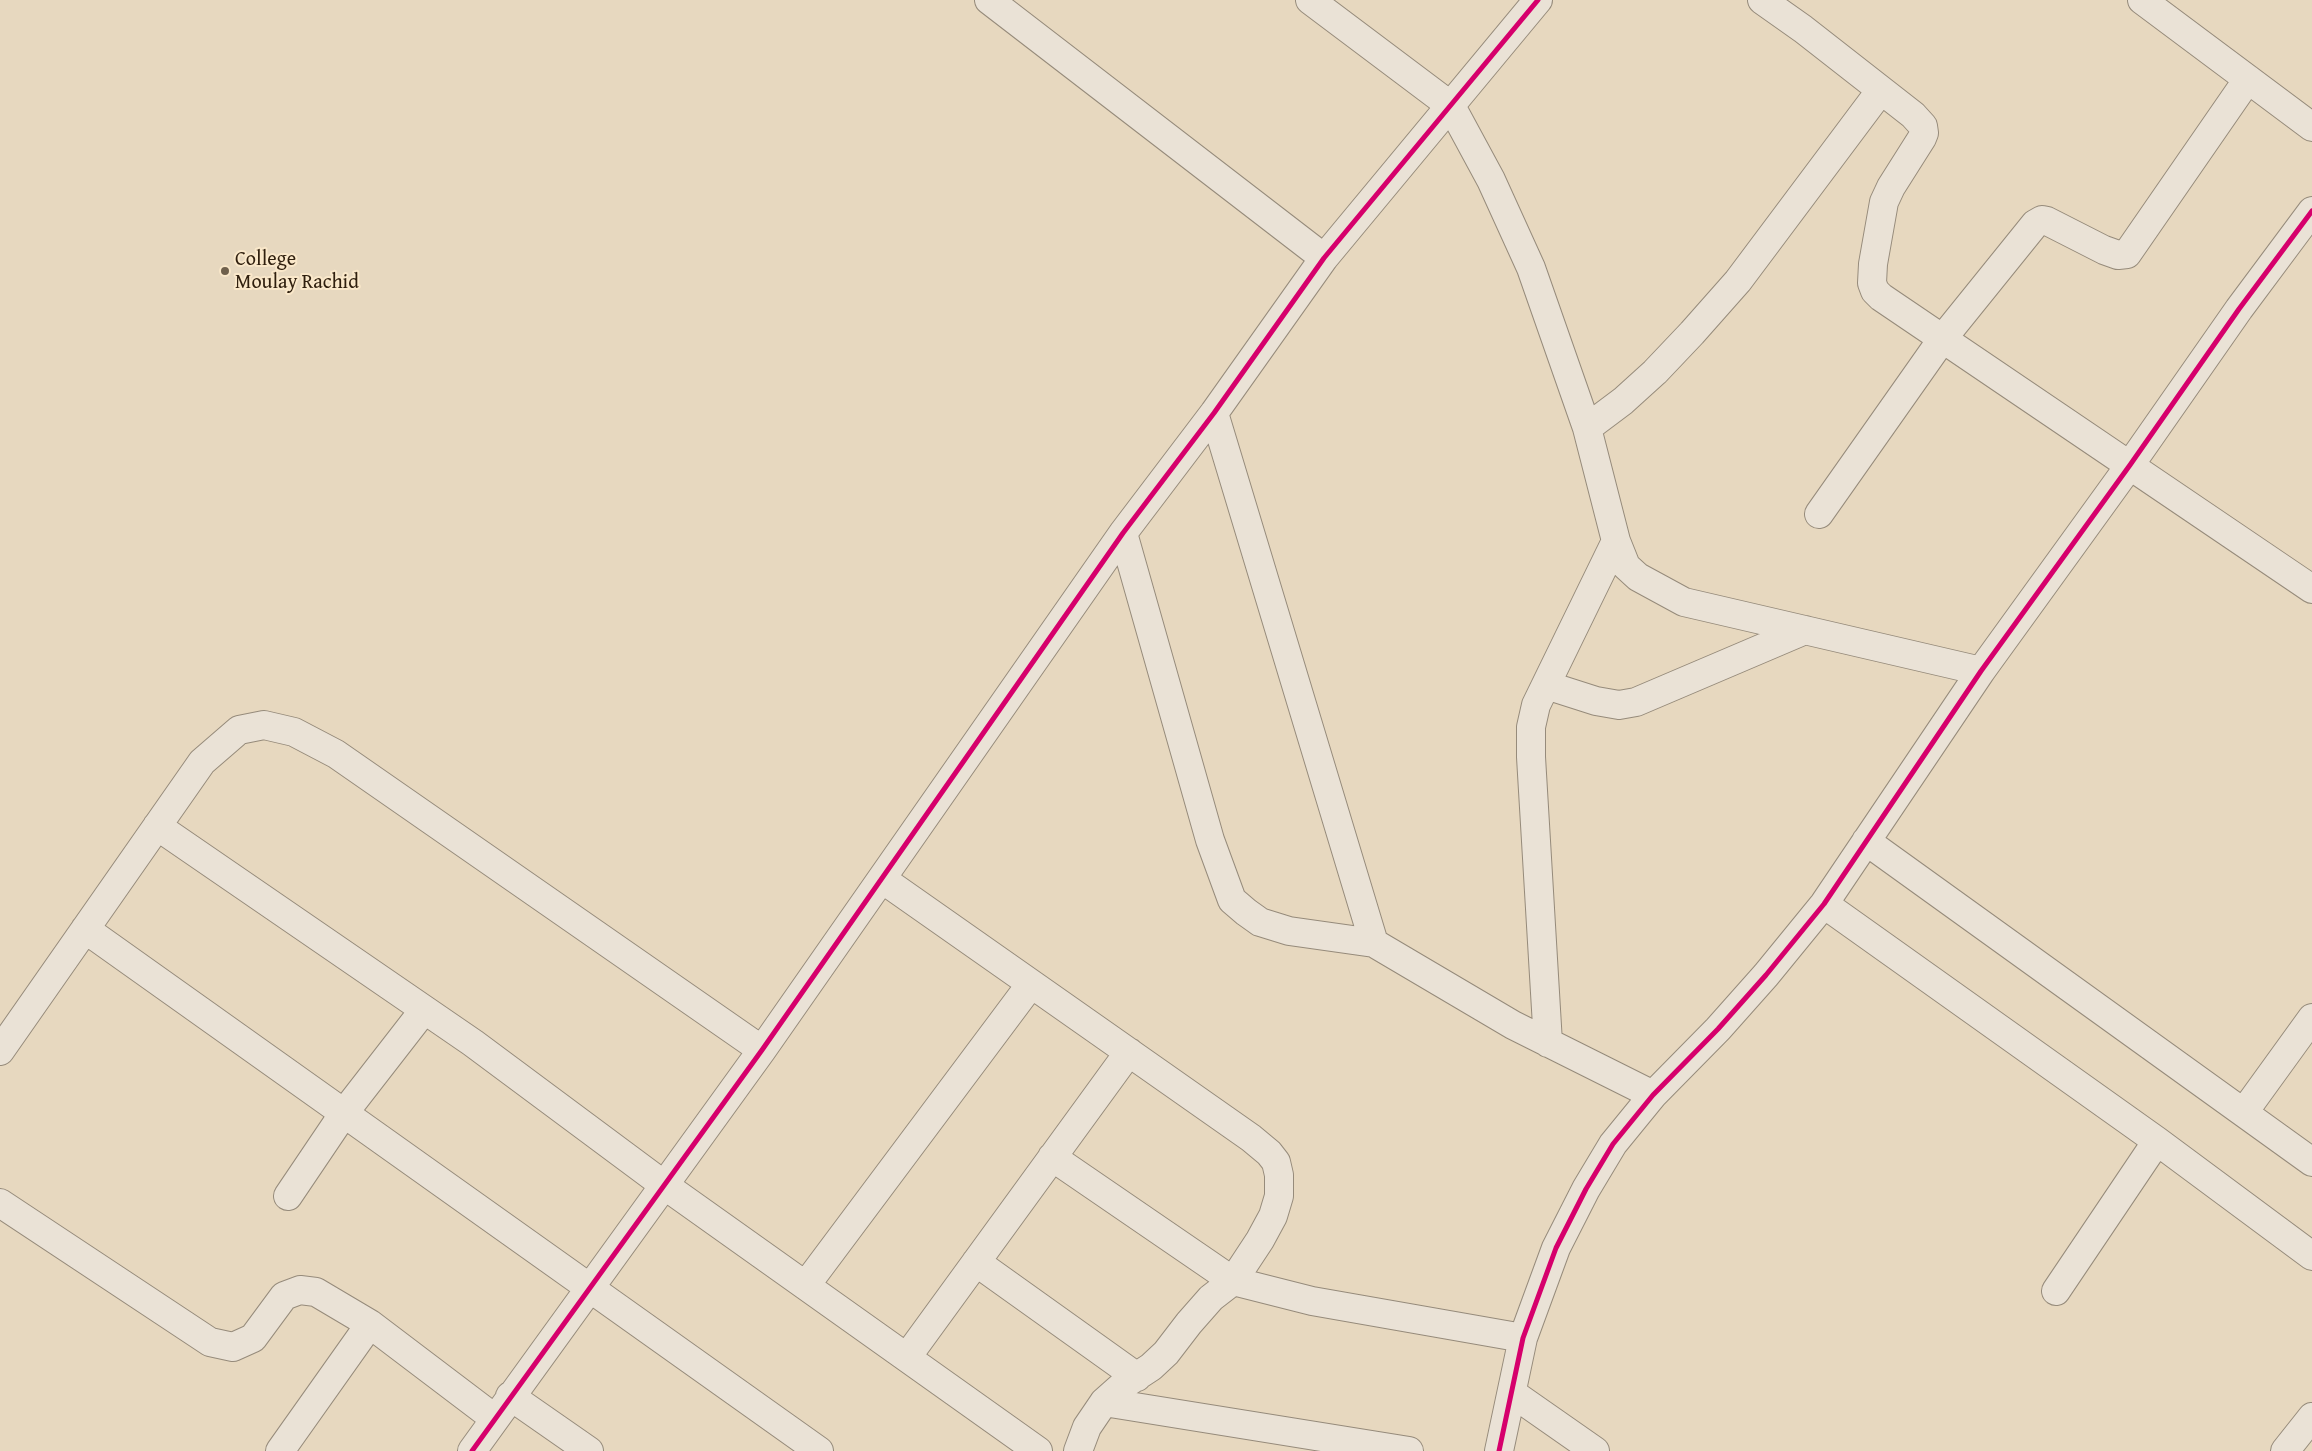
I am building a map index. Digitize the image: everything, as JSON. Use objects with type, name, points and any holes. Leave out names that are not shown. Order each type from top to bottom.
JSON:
[{"type":"street","points":[[988,0],[1324,258]]},
{"type":"street","points":[[1310,0],[1451,106],[1492,180],[1531,268],[1587,428],[1616,541],[1626,566],[1638,577],[1684,602],[1980,672]]},
{"type":"street","points":[[472,1451],[494,1418],[762,1050],[1123,533],[1214,413],[1324,258],[1538,0]]},
{"type":"street","points":[[1762,0],[1803,29],[1913,115],[1923,126],[1924,133],[1884,202],[1874,246],[1872,283],[1881,297],[2312,588]]},
{"type":"street","points":[[2142,0],[2312,127]]},
{"type":"street","points":[[1819,514],[1943,338],[2031,228],[2042,220],[2104,250],[2118,255],[2127,254],[2248,79]]},
{"type":"street","points":[[1587,428],[1642,384],[1692,333],[1738,281],[1881,90]]},
{"type":"street","points":[[1499,1451],[1523,1338],[1556,1248],[1586,1189],[1613,1144],[1653,1095],[1742,1002],[1824,904],[1980,672],[2130,465],[2239,309],[2312,211]]},
{"type":"street","points":[[1214,413],[1374,943]]},
{"type":"street","points":[[1123,533],[1210,840],[1232,900],[1260,922],[1289,932],[1374,943],[1449,989],[1548,1043],[1653,1095]]},
{"type":"street","points":[[1548,1043],[1531,757],[1531,727],[1536,705],[1616,541]]},
{"type":"street","points":[[1546,685],[1596,702],[1619,705],[1627,704],[1805,630]]},
{"type":"street","points":[[0,1051],[202,762],[239,730],[264,726],[294,732],[336,754],[762,1050]]},
{"type":"street","points":[[157,826],[472,1043],[664,1185],[1038,1451]]},
{"type":"street","points":[[1866,841],[2312,1162]]},
{"type":"street","points":[[882,879],[1251,1138],[1269,1153],[1276,1162],[1279,1175],[1279,1196],[1273,1216],[1260,1240],[1233,1281],[1211,1298],[1189,1322],[1166,1353],[1137,1378],[1122,1386],[1104,1402],[1087,1427],[1078,1451]]},
{"type":"street","points":[[1824,904],[2157,1141],[2312,1256]]},
{"type":"street","points":[[85,929],[819,1451]]},
{"type":"street","points":[[806,1286],[1031,984]]},
{"type":"street","points":[[288,1196],[344,1113],[424,1010]]},
{"type":"street","points":[[2244,1112],[2312,1018]]},
{"type":"street","points":[[907,1357],[1129,1052]]},
{"type":"street","points":[[2056,1291],[2157,1141]]},
{"type":"street","points":[[1052,1157],[1233,1281],[1312,1301],[1523,1338]]},
{"type":"street","points":[[0,1203],[210,1342],[233,1347],[253,1338],[284,1296],[300,1290],[316,1292],[370,1324],[494,1418]]},
{"type":"street","points":[[976,1262],[1137,1378]]},
{"type":"street","points":[[280,1451],[370,1324]]},
{"type":"street","points":[[1512,1393],[1595,1451]]},
{"type":"street","points":[[510,1396],[589,1451]]},
{"type":"street","points":[[1104,1402],[1409,1451]]},
{"type":"street","points":[[2285,1451],[2312,1417]]},
{"type":"cycle path","points":[[472,1451],[762,1050],[1123,533],[1214,413],[1324,258],[1538,0]]},
{"type":"cycle path","points":[[1499,1451],[1523,1338],[1556,1248],[1586,1189],[1613,1144],[1653,1095],[1718,1029],[1766,975],[1824,904],[1981,671],[2130,465],[2239,309],[2312,211]]},
{"type":"place","name":"College Moulay Rachid","points":[[225,271]]}]
